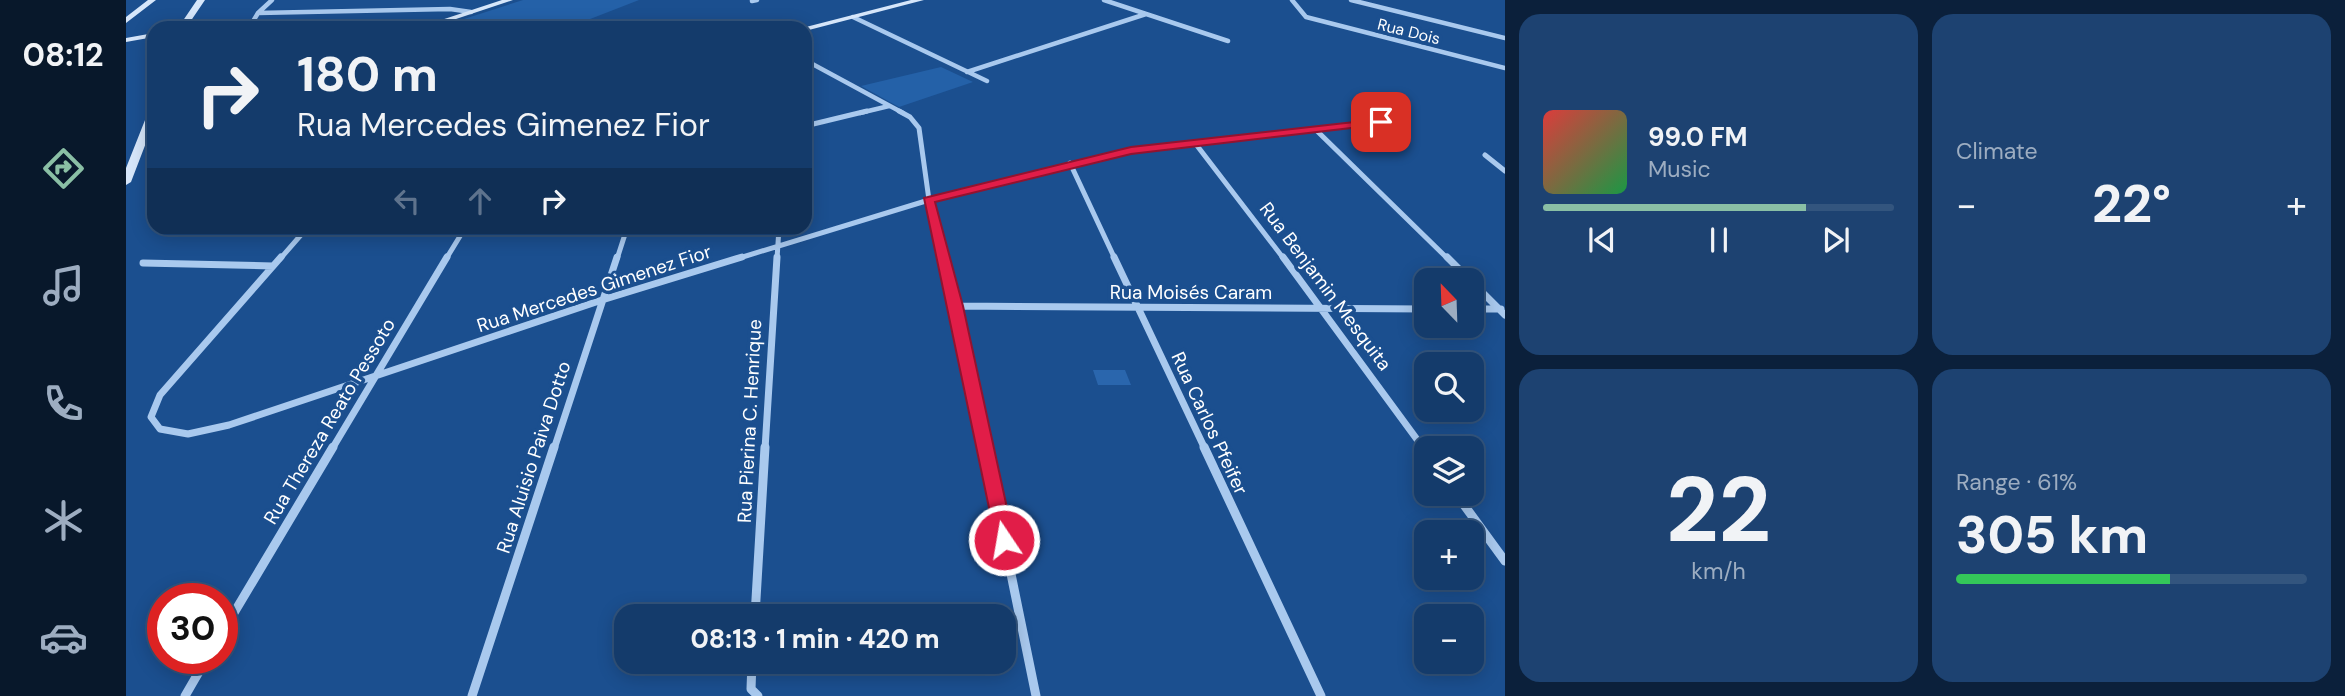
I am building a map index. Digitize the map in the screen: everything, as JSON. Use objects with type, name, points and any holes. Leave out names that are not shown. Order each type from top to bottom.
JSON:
[{"type":"main road","points":[[126,22],[152,0]]},
{"type":"main road","points":[[187,21],[201,0]]},
{"type":"main road","points":[[443,21],[509,0]]},
{"type":"main road","points":[[812,27],[920,0]]},
{"type":"main road","points":[[126,40],[147,36]]},
{"type":"main road","points":[[126,182],[147,128]]},
{"type":"main road","points":[[126,166],[147,145]]},
{"type":"street","points":[[253,21],[272,0]]},
{"type":"street","points":[[1104,0],[1228,41]]},
{"type":"street","name":"Rua Dois","points":[[1292,0],[1306,17],[1505,68]]},
{"type":"street","points":[[1351,0],[1505,38]]},
{"type":"street","points":[[258,13],[450,9],[471,12]]},
{"type":"street","points":[[967,72],[1146,14]]},
{"type":"street","points":[[853,18],[987,81]]},
{"type":"street","points":[[812,64],[910,117],[919,128],[929,200],[956,306],[1036,696]]},
{"type":"street","points":[[812,124],[889,106]]},
{"type":"street","name":"Rua Mercedes Gimenez Fior","points":[[301,235],[160,395],[151,417],[160,429],[188,434],[229,425],[601,300],[929,200],[1070,163],[1131,150],[1381,122]]},
{"type":"street","points":[[1315,129],[1458,268]]},
{"type":"street","name":"Rua Benjamin Mesquita","points":[[1195,143],[1322,308],[1414,436]]},
{"type":"street","points":[[1485,155],[1505,171]]},
{"type":"street","name":"Rua Carlos Pfeifer","points":[[1070,163],[1321,696]]},
{"type":"street","name":"Rua Thereza Reato Pessoto","points":[[238,606],[462,235]]},
{"type":"street","name":"Rua Aluisio Paiva Dotto","points":[[472,696],[624,235]]},
{"type":"street","name":"Rua Pierina C. Henrique","points":[[756,604],[778,235]]},
{"type":"street","points":[[143,263],[273,266]]},
{"type":"street","points":[[1484,293],[1505,315]]},
{"type":"street","name":"Rua Moisés Caram","points":[[956,306],[1414,309]]},
{"type":"street","points":[[1484,309],[1502,309]]},
{"type":"street","points":[[1465,506],[1505,561]]},
{"type":"street","points":[[185,696],[198,674]]},
{"type":"street","points":[[752,674],[751,689],[758,696]]},
{"type":"shaded area","points":[[523,0],[639,0],[585,21],[458,21]]},
{"type":"shaded area","points":[[941,67],[973,82],[899,107],[861,86]]},
{"type":"building","points":[[1093,370],[1125,370],[1131,385],[1098,385]]},
{"type":"route","points":[[1004,540],[956,306],[929,200],[1131,150],[1381,122]]}]
